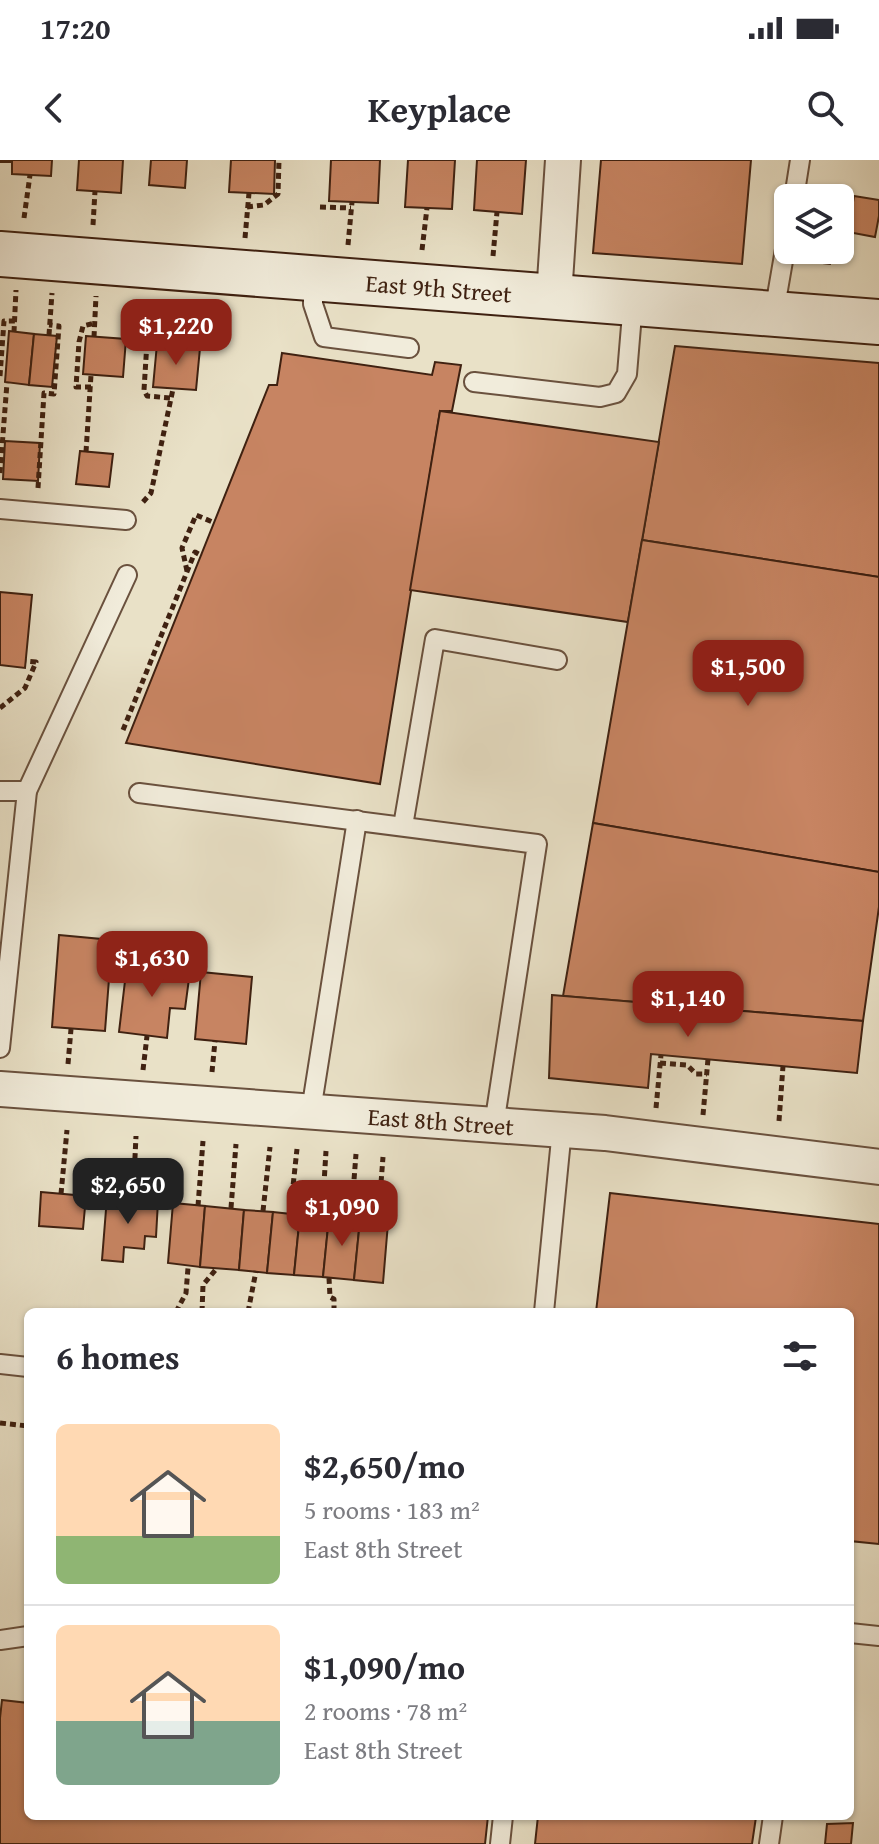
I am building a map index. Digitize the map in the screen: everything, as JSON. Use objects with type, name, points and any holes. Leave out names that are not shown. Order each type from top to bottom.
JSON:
[{"type":"street","points":[[554,296],[563,160]]},
{"type":"street","name":"East 9th Street","points":[[13,253],[879,322]]},
{"type":"street","name":"East 8th Street","points":[[0,1089],[620,1134],[879,1167]]},
{"type":"lane","points":[[796,184],[800,160]]},
{"type":"lane","points":[[774,313],[782,264]]},
{"type":"lane","points":[[313,278],[313,304],[324,337],[409,348]]},
{"type":"lane","points":[[474,382],[600,397],[616,393],[627,374],[633,302]]},
{"type":"lane","points":[[0,509],[126,520]]},
{"type":"lane","points":[[0,1048],[27,791],[127,575]]},
{"type":"lane","points":[[403,826],[435,639],[557,660]]},
{"type":"lane","points":[[0,791],[27,791]]},
{"type":"lane","points":[[139,793],[537,844],[494,1125]]},
{"type":"lane","points":[[311,1111],[357,820]]},
{"type":"lane","points":[[544,1308],[562,1129]]},
{"type":"lane","points":[[0,1364],[24,1367]]},
{"type":"lane","points":[[854,1633],[879,1636]]},
{"type":"lane","points":[[0,1640],[24,1637]]},
{"type":"lane","points":[[500,1844],[503,1820]]},
{"type":"lane","points":[[769,1844],[772,1820]]},
{"type":"path","points":[[247,207],[264,205],[278,194],[279,160]]},
{"type":"path","points":[[14,332],[13,253],[30,175]]},
{"type":"path","points":[[93,230],[95,191]]},
{"type":"path","points":[[245,239],[249,193]]},
{"type":"path","points":[[320,207],[352,205],[348,250]]},
{"type":"path","points":[[421,255],[427,208]]},
{"type":"path","points":[[493,261],[497,212]]},
{"type":"path","points":[[49,335],[52,284]]},
{"type":"path","points":[[94,337],[97,287]]},
{"type":"path","points":[[177,346],[179,293]]},
{"type":"path","points":[[0,376],[4,321],[15,321]]},
{"type":"path","points":[[91,387],[76,387],[83,326],[95,323]]},
{"type":"path","points":[[37,512],[45,389],[54,394],[59,326],[49,325]]},
{"type":"path","points":[[170,398],[147,396],[144,390],[147,342],[149,338],[178,330]]},
{"type":"path","points":[[86,452],[91,375]]},
{"type":"path","points":[[0,473],[5,387]]},
{"type":"path","points":[[126,520],[151,493],[173,389]]},
{"type":"path","points":[[187,572],[182,548],[196,515],[215,523]]},
{"type":"path","points":[[123,730],[195,552],[202,556]]},
{"type":"path","points":[[0,708],[25,688],[36,662],[26,661]]},
{"type":"path","points":[[68,1065],[71,1029]]},
{"type":"path","points":[[143,1071],[147,1036]]},
{"type":"path","points":[[212,1077],[215,1041]]},
{"type":"path","points":[[656,1113],[660,1059],[687,1065],[696,1074],[707,1074]]},
{"type":"path","points":[[703,1116],[708,1059]]},
{"type":"path","points":[[779,1122],[783,1066]]},
{"type":"path","points":[[61,1194],[67,1130]]},
{"type":"path","points":[[133,1199],[136,1136]]},
{"type":"path","points":[[198,1206],[203,1141]]},
{"type":"path","points":[[231,1208],[236,1144]]},
{"type":"path","points":[[263,1211],[270,1147]]},
{"type":"path","points":[[290,1214],[297,1149]]},
{"type":"path","points":[[322,1216],[326,1151]]},
{"type":"path","points":[[351,1219],[356,1154]]},
{"type":"path","points":[[378,1222],[383,1157]]},
{"type":"path","points":[[178,1308],[186,1293],[188,1268]]},
{"type":"path","points":[[202,1308],[203,1285],[217,1268]]},
{"type":"path","points":[[249,1308],[256,1271]]},
{"type":"path","points":[[329,1278],[334,1308]]},
{"type":"path","points":[[0,1423],[24,1426]]},
{"type":"building","points":[[0,160],[52,160],[51,176],[12,174],[12,162]]},
{"type":"building","points":[[79,160],[123,160],[121,193],[77,190]]},
{"type":"building","points":[[151,160],[187,160],[185,188],[149,185]]},
{"type":"building","points":[[231,160],[275,160],[274,194],[229,192]]},
{"type":"building","points":[[331,160],[380,160],[378,203],[329,201]]},
{"type":"building","points":[[408,160],[455,160],[452,209],[405,207]]},
{"type":"building","points":[[477,160],[526,160],[522,214],[474,210]]},
{"type":"building","points":[[601,160],[751,160],[742,264],[593,253]]},
{"type":"building","points":[[854,196],[879,200],[875,237],[854,233]]},
{"type":"building","points":[[9,331],[34,334],[29,385],[5,382]]},
{"type":"building","points":[[34,334],[57,336],[52,387],[29,385]]},
{"type":"building","points":[[86,336],[126,339],[123,377],[83,374]]},
{"type":"building","points":[[157,344],[200,348],[196,390],[153,387]]},
{"type":"building","points":[[675,346],[879,363],[879,577],[642,540]]},
{"type":"building","points":[[282,353],[432,375],[435,362],[461,365],[452,411],[440,411],[380,784],[126,743],[269,385],[277,385]]},
{"type":"building","points":[[440,411],[659,442],[628,622],[410,590]]},
{"type":"building","points":[[5,441],[40,443],[38,481],[3,479]]},
{"type":"building","points":[[80,451],[113,454],[109,487],[76,484]]},
{"type":"building","points":[[642,540],[879,577],[879,872],[593,823]]},
{"type":"building","points":[[0,592],[32,595],[25,668],[0,665]]},
{"type":"building","points":[[593,823],[879,872],[879,907],[863,1021],[563,996]]},
{"type":"building","points":[[59,935],[112,940],[105,1031],[52,1027]]},
{"type":"building","points":[[127,964],[190,971],[185,1009],[170,1008],[167,1038],[119,1032]]},
{"type":"building","points":[[201,972],[252,977],[246,1044],[195,1039]]},
{"type":"building","points":[[552,995],[863,1021],[857,1073],[651,1054],[648,1088],[549,1078]]},
{"type":"building","points":[[41,1192],[86,1196],[83,1229],[39,1226]]},
{"type":"building","points":[[610,1193],[879,1224],[879,1544],[854,1541],[854,1308],[596,1308]]},
{"type":"building","points":[[107,1197],[158,1201],[156,1237],[145,1236],[144,1249],[124,1247],[123,1262],[102,1260]]},
{"type":"building","points":[[173,1203],[205,1206],[200,1267],[168,1263]]},
{"type":"building","points":[[205,1206],[244,1210],[239,1270],[200,1267]]},
{"type":"building","points":[[244,1210],[273,1212],[267,1273],[239,1270]]},
{"type":"building","points":[[273,1212],[300,1215],[294,1275],[267,1273]]},
{"type":"building","points":[[300,1215],[329,1217],[323,1277],[294,1275]]},
{"type":"building","points":[[329,1217],[360,1220],[354,1280],[323,1277]]},
{"type":"building","points":[[360,1220],[388,1223],[383,1283],[354,1280]]},
{"type":"building","points":[[2,1700],[24,1703],[24,1820],[488,1820],[485,1844],[0,1844]]},
{"type":"building","points":[[538,1820],[756,1820],[752,1844],[535,1844]]},
{"type":"building","points":[[853,1823],[851,1844],[825,1844],[827,1824]]}]
